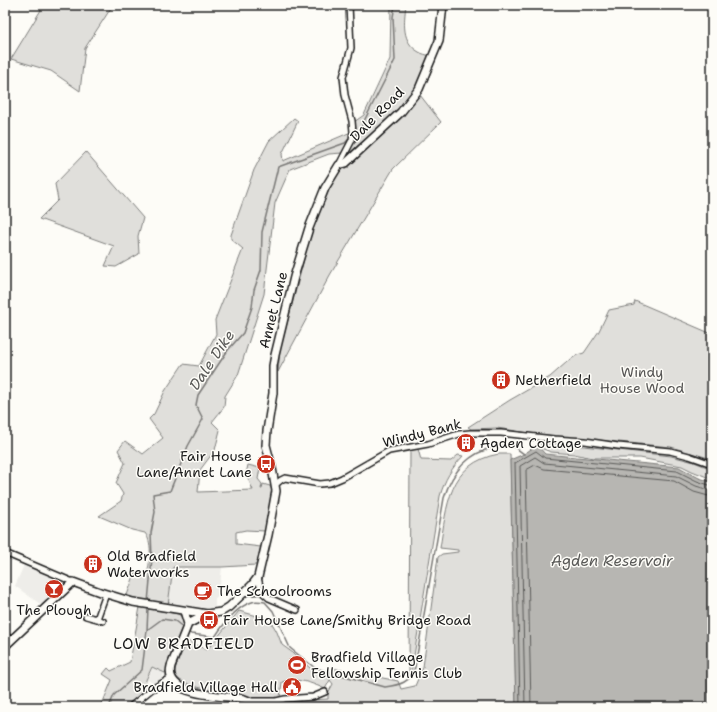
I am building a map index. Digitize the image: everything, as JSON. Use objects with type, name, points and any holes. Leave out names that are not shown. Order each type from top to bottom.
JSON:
[{"type":"street","points":[[339,165],[352,140],[353,132],[352,121],[345,95],[343,76],[351,48],[349,5]]},
{"type":"street","name":"Dale Road","points":[[339,165],[346,163],[401,112],[419,89],[439,41],[443,5]]},
{"type":"street","name":"Annet Lane","points":[[258,577],[276,491],[273,470],[266,446],[273,393],[273,366],[275,355],[294,277],[310,228],[326,188],[339,165]]},
{"type":"street","name":"Windy Bank","points":[[273,470],[285,478],[320,484],[330,483],[342,478],[389,451],[428,444],[458,434],[476,433],[501,433],[670,451],[712,464]]},
{"type":"street","points":[[275,485],[285,478]]},
{"type":"street","points":[[5,553],[73,582],[106,594],[146,604],[207,614],[221,612],[229,607],[258,577]]},
{"type":"street","points":[[258,577],[261,591],[269,598],[297,610]]},
{"type":"street","points":[[5,646],[73,582]]},
{"type":"street","points":[[245,592],[261,591]]},
{"type":"street","points":[[86,616],[100,620],[106,594]]},
{"type":"street","points":[[184,611],[188,625],[171,666],[170,672],[171,678],[179,686],[207,695],[238,698],[252,704],[285,699],[313,697],[325,692]]},
{"type":"street","points":[[188,625],[207,614]]},
{"type":"street","points":[[130,707],[152,689],[171,678]]},
{"type":"shaded area","points":[[24,565],[57,579],[64,586],[43,606],[15,586]]},
{"type":"shaded area","points":[[173,567],[222,567],[218,596],[215,599],[215,608],[199,611],[168,605]]},
{"type":"shaded area","points":[[153,667],[165,673],[157,685],[147,680]]},
{"type":"green space","points":[[44,5],[113,5],[85,48],[80,91],[51,71],[11,59]]},
{"type":"green space","points":[[391,5],[406,5],[404,25],[406,37],[413,48],[423,54],[431,56],[417,87],[399,110],[348,154],[355,139],[354,122],[364,115],[390,59]]},
{"type":"green space","points":[[420,95],[441,122],[393,169],[330,275],[278,372],[280,350],[308,244],[313,228],[335,176],[356,159],[403,114]]},
{"type":"green space","points":[[294,118],[298,121],[282,154],[283,161],[351,132],[351,140],[342,153],[329,154],[290,169],[275,203],[264,294],[238,375],[225,396],[224,407],[212,422],[220,430],[215,450],[200,470],[198,492],[253,490],[246,474],[248,465],[260,468],[258,479],[262,484],[261,489],[263,484],[270,486],[272,490],[265,531],[246,530],[236,532],[236,544],[261,547],[256,565],[173,567],[168,605],[126,598],[135,573],[147,577],[150,560],[150,548],[148,538],[145,533],[132,530],[99,516],[121,501],[123,494],[116,483],[125,463],[118,450],[125,441],[143,454],[163,438],[149,419],[154,414],[165,391],[183,364],[199,366],[216,334],[215,320],[243,249],[231,239],[231,235],[254,170],[269,141]]},
{"type":"green space","points":[[86,152],[143,218],[138,236],[139,254],[116,267],[105,266],[114,246],[39,219],[58,200],[55,184]]},
{"type":"green space","name":"Windy House Wood","points":[[635,301],[712,334],[712,459],[671,447],[535,434],[497,428],[471,429],[468,427],[550,377],[577,355],[584,353],[599,331],[609,310],[634,305]]},
{"type":"green space","points":[[539,441],[671,456],[694,462],[712,469],[712,479],[682,466],[640,458],[593,458],[574,454],[551,452],[543,449]]},
{"type":"green space","points":[[418,449],[421,460],[451,461],[458,455],[463,456],[449,474],[440,496],[412,668],[409,676],[410,450]]},
{"type":"green space","points":[[499,454],[510,454],[516,707],[296,707],[293,701],[328,699],[328,693],[333,684],[330,680],[325,689],[299,680],[282,682],[280,698],[275,700],[205,689],[180,680],[175,675],[177,663],[187,641],[207,650],[239,611],[261,617],[273,625],[282,645],[310,668],[330,679],[332,668],[398,681],[401,689],[415,686],[423,667],[438,557],[442,554],[458,552],[458,550],[440,548],[448,502],[460,477],[469,467],[482,459]]},
{"type":"green space","points":[[140,607],[178,614],[182,617],[185,624],[165,673],[152,667],[146,680],[145,689],[127,707],[101,707],[112,680],[103,674],[108,668],[111,671],[130,662]]},
{"type":"water","name":"Agden Reservoir","points":[[537,445],[545,454],[679,467],[699,478],[712,482],[712,707],[516,707],[510,460],[524,454]]},
{"type":"waterway","name":"Dale Dike","points":[[355,134],[359,131],[395,60],[393,17],[395,5]]},
{"type":"waterway","name":"Dale Dike","points":[[148,602],[152,558],[151,533],[155,512],[153,494],[170,491],[188,446],[203,419],[196,405],[198,395],[228,350],[243,333],[252,307],[254,290],[261,270],[262,232],[278,167],[345,143],[350,138]]},
{"type":"waterway","points":[[187,631],[191,634],[215,637],[226,621],[246,604],[254,601],[265,602],[273,611],[290,648],[315,668],[385,687],[404,682],[411,677],[415,667],[444,498],[447,489],[462,465],[469,459],[485,450],[509,445],[524,454]]},
{"type":"waterway","name":"Dale Dike","points":[[109,707],[114,695],[142,670],[148,608]]},
{"type":"waterway","points":[[147,630],[162,619],[175,621],[184,628]]},
{"type":"place","name":"Netherfield","points":[[501,380]]},
{"type":"place","name":"Agden Cottage","points":[[466,443]]},
{"type":"place","name":"Fair House Lane/Annet Lane","points":[[266,464]]},
{"type":"place","name":"Old Bradfield Waterworks","points":[[93,564]]},
{"type":"place","name":"The Plough","points":[[54,589]]},
{"type":"place","name":"The Schoolrooms","points":[[203,591]]},
{"type":"place","name":"Fair House Lane/Smithy Bridge Road","points":[[209,620]]},
{"type":"place","name":"Bradfield Village Fellowship Tennis Club","points":[[297,665]]},
{"type":"place","name":"Bradfield Village Hall","points":[[292,687]]},
{"type":"district","name":"LOW BRADFIELD","points":[[184,643]]}]
